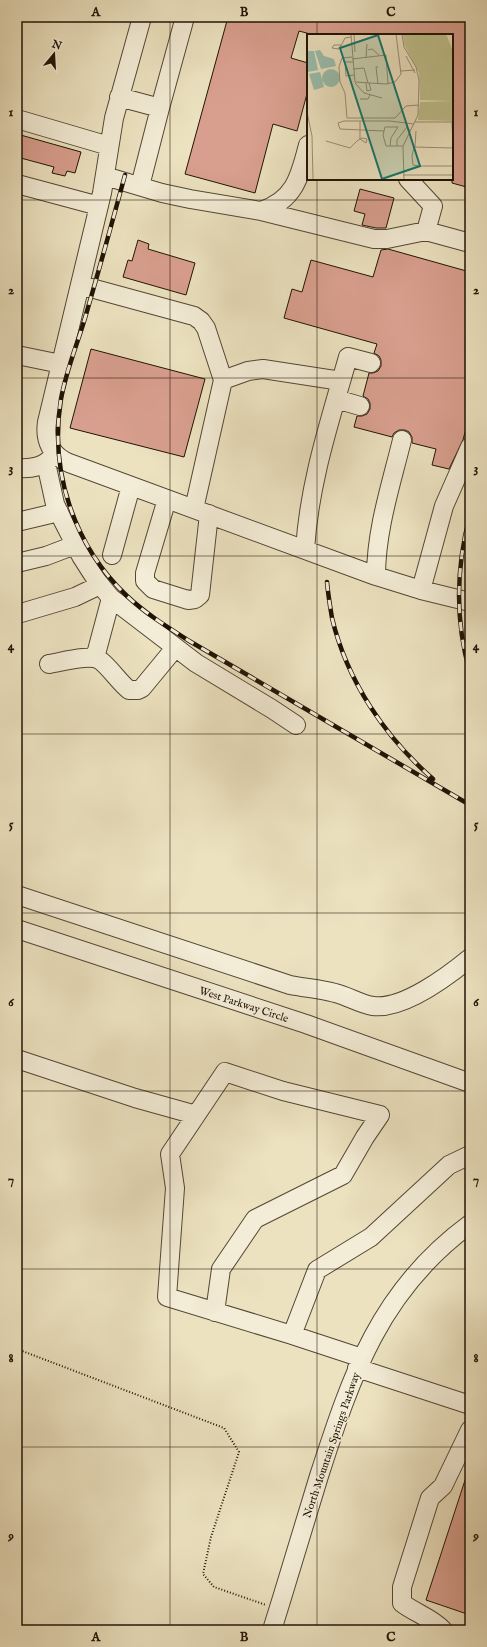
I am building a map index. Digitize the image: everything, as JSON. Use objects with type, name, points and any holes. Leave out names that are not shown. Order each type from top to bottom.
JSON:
[{"type":"street","points":[[142,17],[119,97],[99,206],[46,429],[55,504],[75,545],[106,592],[176,648],[212,674],[272,709],[296,725]]},
{"type":"street","points":[[140,186],[185,17]]},
{"type":"street","points":[[119,97],[160,108]]},
{"type":"street","points":[[17,119],[109,146]]},
{"type":"street","points":[[261,211],[276,205],[293,188],[300,174],[307,149]]},
{"type":"street","points":[[105,176],[190,200],[261,211],[374,239],[387,239],[426,231],[470,243]]},
{"type":"street","points":[[409,180],[433,206],[426,231]]},
{"type":"street","points":[[17,184],[99,206]]},
{"type":"street","points":[[80,285],[198,318],[206,328],[223,380],[201,512],[200,595],[192,600],[153,589],[145,581],[145,573],[166,499]]},
{"type":"street","points":[[17,355],[61,364]]},
{"type":"street","points":[[305,550],[311,492],[348,357],[372,364]]},
{"type":"street","points":[[223,380],[248,371],[263,369],[342,380]]},
{"type":"street","points":[[336,399],[360,406]]},
{"type":"street","points":[[376,576],[376,561],[380,532],[402,440]]},
{"type":"street","points":[[421,590],[444,506],[470,447]]},
{"type":"street","points":[[17,468],[35,468],[50,458],[70,463],[376,576],[421,590],[470,602]]},
{"type":"street","points":[[112,555],[131,486]]},
{"type":"street","points":[[17,522],[59,512]]},
{"type":"street","points":[[17,563],[46,556],[75,545]]},
{"type":"street","points":[[22,613],[75,597],[106,592]]},
{"type":"street","points":[[95,658],[106,592]]},
{"type":"street","points":[[49,664],[95,658],[102,662],[129,690],[138,690],[142,688],[176,648]]},
{"type":"street","points":[[17,895],[290,985],[336,993],[355,1001],[374,1006],[394,1004],[413,996],[446,977],[470,958]]},
{"type":"street","name":"West Parkway Circle","points":[[17,929],[306,1024],[470,1082]]},
{"type":"street","points":[[17,1059],[135,1098],[196,1115]]},
{"type":"street","points":[[215,1312],[221,1269],[255,1219],[344,1176],[365,1137],[380,1116],[283,1091],[225,1072],[170,1154],[175,1188],[167,1297],[215,1312],[292,1335],[359,1363],[470,1405]]},
{"type":"street","points":[[292,1335],[318,1270],[371,1238],[449,1165],[470,1156]]},
{"type":"street","name":"North Mountain Springs Parkway","points":[[272,1630],[341,1407],[359,1363],[385,1314],[409,1282],[435,1253],[470,1224]]},
{"type":"street","points":[[443,1630],[438,1625],[412,1611],[402,1603],[402,1587],[430,1498],[443,1486],[470,1430]]},
{"type":"path","points":[[17,1349],[224,1428],[239,1452],[211,1537],[203,1574],[214,1587],[278,1610]]},
{"type":"building","points":[[228,17],[470,17],[470,188],[452,183],[453,34],[310,34],[299,31],[291,58],[307,63],[307,94],[297,131],[273,124],[255,193],[185,174]]},
{"type":"building","points":[[17,134],[81,152],[75,173],[67,171],[65,176],[52,173],[54,167],[17,157]]},
{"type":"building","points":[[360,189],[394,198],[386,228],[376,228],[362,225],[365,214],[354,211]]},
{"type":"building","points":[[138,240],[149,244],[148,249],[195,263],[186,295],[123,277],[128,260],[132,261]]},
{"type":"building","points":[[388,249],[470,272],[470,413],[463,440],[449,469],[432,465],[436,449],[412,443],[412,437],[409,432],[405,430],[399,430],[394,433],[392,437],[354,427],[357,416],[367,414],[370,409],[368,399],[363,396],[369,373],[378,371],[381,366],[379,356],[374,353],[377,344],[284,318],[292,289],[302,292],[311,260],[373,277],[381,250]]},
{"type":"building","points":[[91,349],[205,379],[184,457],[70,428]]},
{"type":"building","points":[[468,1471],[470,1471],[470,1615],[426,1600]]},
{"type":"railway","points":[[125,175],[61,399],[58,426],[59,453],[63,480],[70,506],[80,531],[108,576],[134,603],[142,609],[191,642],[470,805]]},
{"type":"railway","points":[[470,515],[462,554],[459,594],[462,634],[470,673]]},
{"type":"railway","points":[[327,582],[332,618],[347,664],[358,686],[370,706],[399,745],[415,763],[433,779]]}]
